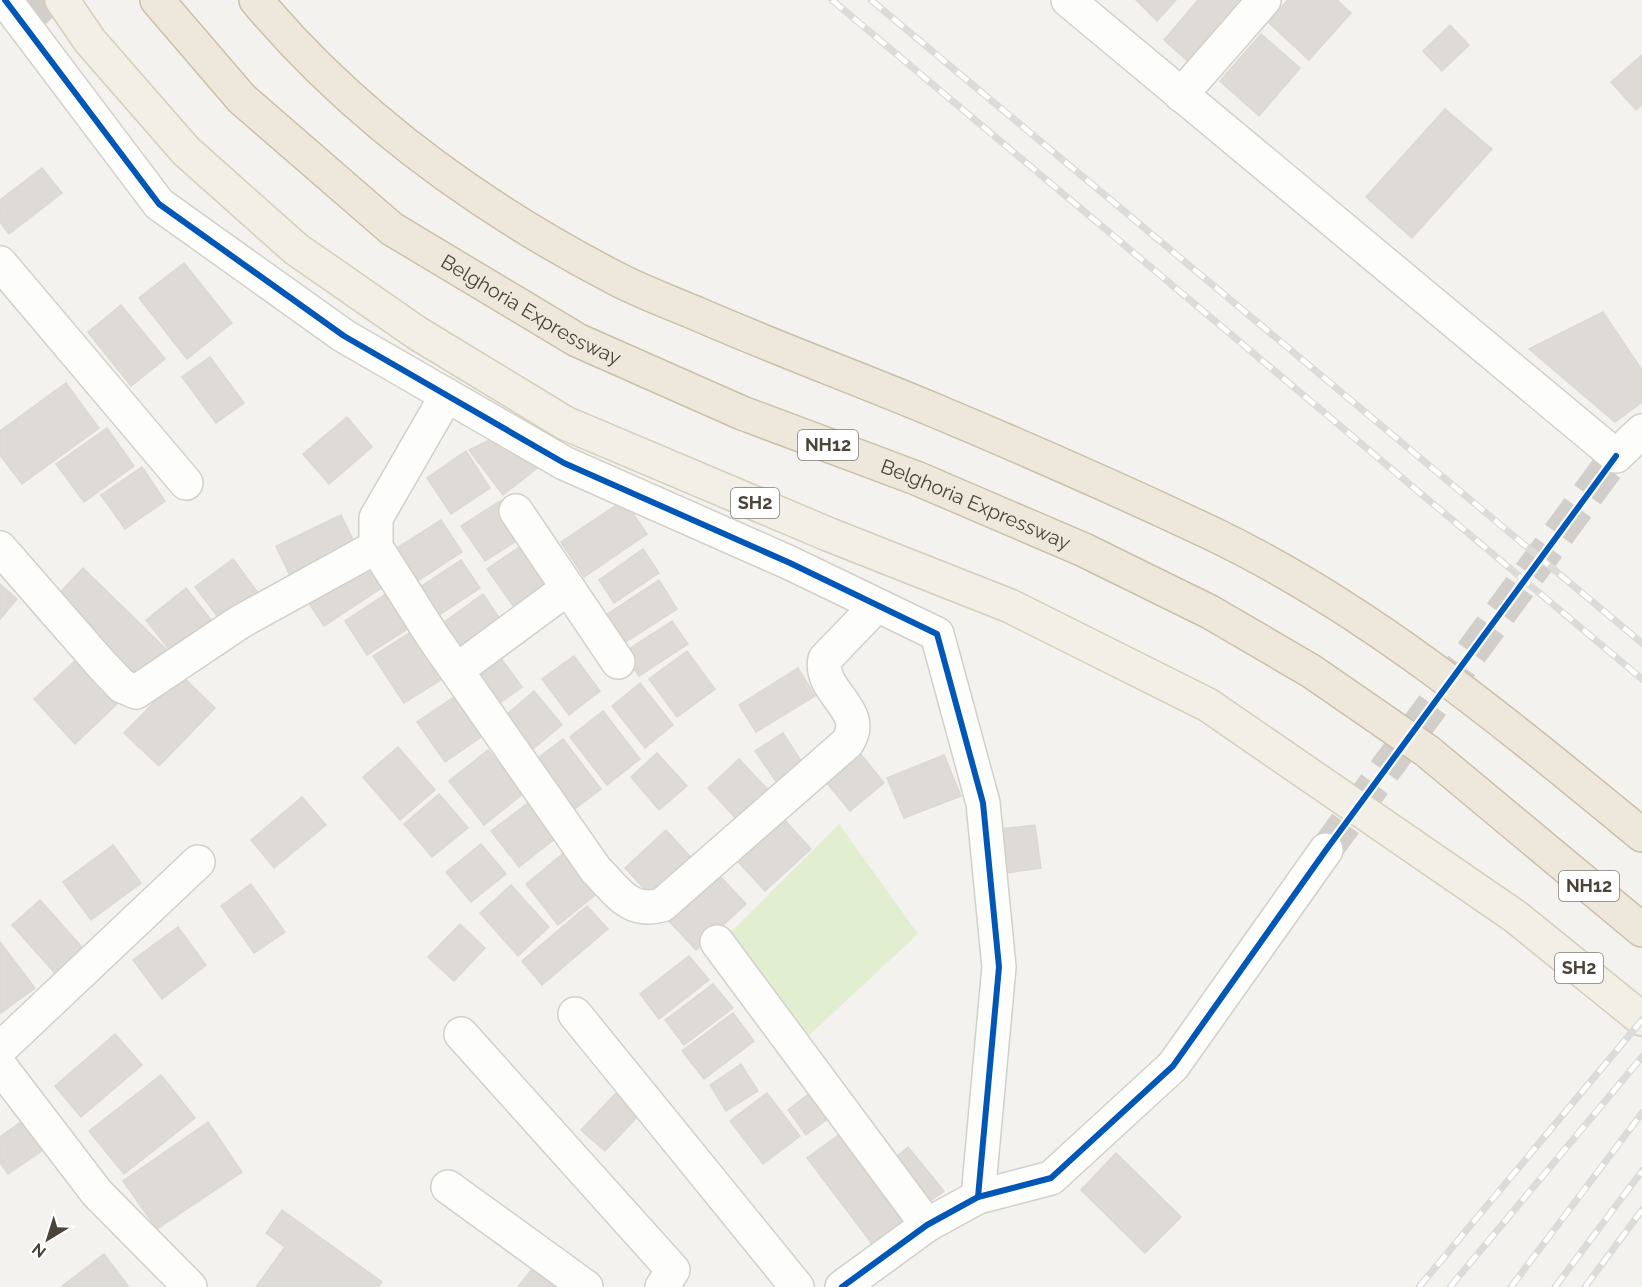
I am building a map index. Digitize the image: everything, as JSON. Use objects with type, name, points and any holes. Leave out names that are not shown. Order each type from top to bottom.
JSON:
[{"type":"highway","name":"Belghoria Expressway","points":[[157,0],[242,99],[392,229],[577,340],[742,413],[916,478],[1074,545],[1210,612],[1311,671],[1427,751],[1642,930]]},
{"type":"highway","points":[[256,0],[290,40],[364,109],[439,170],[524,227],[620,281],[935,411],[1217,536],[1348,609],[1457,688],[1642,835]]},
{"type":"main road","name":"SH2","points":[[62,0],[90,41],[186,151],[296,249],[417,333],[565,423],[820,530],[1010,606],[1208,705],[1516,917],[1642,1019]]},
{"type":"street","points":[[1068,0],[1616,456],[1642,431]]},
{"type":"street","points":[[1181,95],[1264,0]]},
{"type":"street","points":[[9,22],[159,204],[344,336],[564,463],[937,634],[983,803],[999,967],[978,1197]]},
{"type":"street","points":[[0,263],[186,483]]},
{"type":"street","points":[[447,395],[376,518],[376,547],[457,670],[596,870],[627,901],[646,909],[662,905],[847,743],[854,726],[851,716],[827,680],[823,669],[825,659],[877,605]]},
{"type":"street","points":[[516,511],[618,662]]},
{"type":"street","points":[[0,548],[102,665],[122,686],[136,692],[240,622],[376,547]]},
{"type":"street","points":[[457,670],[568,588]]},
{"type":"street","points":[[842,1287],[927,1225],[978,1197],[1051,1178],[1173,1066],[1326,850]]},
{"type":"street","points":[[0,1049],[198,862]]},
{"type":"street","points":[[717,942],[927,1225]]},
{"type":"street","points":[[576,1014],[797,1287]]},
{"type":"street","points":[[461,1034],[673,1269],[662,1287]]},
{"type":"street","points":[[0,1066],[97,1193],[190,1287]]},
{"type":"street","points":[[448,1187],[586,1287]]},
{"type":"green space","points":[[839,824],[918,934],[793,1050],[713,950]]},
{"type":"building","points":[[1136,0],[1176,0],[1157,21]]},
{"type":"building","points":[[1198,0],[1238,0],[1242,4],[1191,64],[1164,40]]},
{"type":"building","points":[[1288,0],[1337,0],[1351,13],[1309,60],[1268,22]]},
{"type":"building","points":[[1450,25],[1469,45],[1442,71],[1423,51]]},
{"type":"building","points":[[1261,34],[1300,68],[1259,116],[1220,81]]},
{"type":"building","points":[[1642,55],[1642,105],[1636,110],[1611,82]]},
{"type":"building","points":[[1445,109],[1492,149],[1412,238],[1366,197]]},
{"type":"building","points":[[42,168],[62,193],[9,234],[0,222],[0,200]]},
{"type":"building","points":[[184,263],[232,323],[187,359],[139,298]]},
{"type":"building","points":[[121,305],[165,359],[131,386],[88,332]]},
{"type":"building","points":[[1603,312],[1642,370],[1642,402],[1615,422],[1529,349]]},
{"type":"building","points":[[210,357],[244,403],[216,423],[182,377]]},
{"type":"building","points":[[66,383],[99,428],[22,484],[0,455],[0,431]]},
{"type":"building","points":[[347,417],[372,447],[329,484],[303,454]]},
{"type":"building","points":[[107,428],[134,466],[84,502],[56,464]]},
{"type":"building","points":[[493,438],[541,465],[503,495],[469,450]]},
{"type":"building","points":[[466,451],[490,488],[451,514],[427,478]]},
{"type":"building","points":[[142,467],[165,501],[125,529],[101,495]]},
{"type":"building","points":[[624,500],[647,534],[584,577],[561,542]]},
{"type":"building","points":[[500,501],[523,537],[485,561],[461,526]]},
{"type":"building","points":[[341,515],[356,546],[291,578],[276,546]]},
{"type":"building","points":[[441,520],[462,552],[410,586],[389,553]]},
{"type":"building","points":[[531,539],[557,577],[514,607],[487,569]]},
{"type":"building","points":[[643,549],[659,573],[614,603],[599,580]]},
{"type":"building","points":[[233,559],[262,598],[224,625],[195,587]]},
{"type":"building","points":[[364,560],[383,587],[324,626],[306,599]]},
{"type":"building","points":[[461,560],[480,588],[430,621],[411,593]]},
{"type":"building","points":[[83,568],[169,652],[139,682],[54,599]]},
{"type":"building","points":[[659,580],[677,609],[618,647],[600,619]]},
{"type":"building","points":[[0,584],[17,599],[0,619]]},
{"type":"building","points":[[186,588],[215,625],[175,657],[146,620]]},
{"type":"building","points":[[389,592],[412,626],[367,655],[345,621]]},
{"type":"building","points":[[483,594],[502,622],[456,655],[436,628]]},
{"type":"building","points":[[672,621],[688,644],[639,676],[623,653]]},
{"type":"building","points":[[416,629],[447,676],[404,703],[373,656]]},
{"type":"building","points":[[687,651],[715,689],[677,717],[649,679]]},
{"type":"building","points":[[498,654],[522,687],[493,708],[468,675]]},
{"type":"building","points":[[574,656],[600,691],[569,715],[542,679]]},
{"type":"building","points":[[76,660],[117,704],[75,744],[34,699]]},
{"type":"building","points":[[798,668],[815,696],[756,732],[739,705]]},
{"type":"building","points":[[181,675],[215,708],[159,766],[124,733]]},
{"type":"building","points":[[640,683],[673,725],[645,748],[612,706]]},
{"type":"building","points":[[534,691],[562,725],[527,754],[499,721]]},
{"type":"building","points":[[460,693],[487,733],[445,762],[417,722]]},
{"type":"building","points":[[603,711],[640,759],[607,785],[570,737]]},
{"type":"building","points":[[783,733],[807,770],[780,787],[755,751]]},
{"type":"building","points":[[563,739],[601,789],[572,811],[534,761]]},
{"type":"building","points":[[398,747],[435,790],[400,820],[363,777]]},
{"type":"building","points":[[856,748],[884,783],[850,811],[821,776]]},
{"type":"building","points":[[488,750],[523,794],[484,825],[449,781]]},
{"type":"building","points":[[657,753],[687,786],[659,810],[631,777]]},
{"type":"building","points":[[944,755],[961,796],[904,818],[887,778]]},
{"type":"building","points":[[739,759],[771,793],[739,822],[708,788]]},
{"type":"building","points":[[439,794],[468,828],[432,857],[404,824]]},
{"type":"building","points":[[302,797],[326,825],[274,868],[251,840]]},
{"type":"building","points":[[528,803],[556,838],[519,867],[491,831]]},
{"type":"building","points":[[778,813],[811,849],[765,891],[732,855]]},
{"type":"building","points":[[1035,825],[1041,868],[1006,873],[1000,829]]},
{"type":"building","points":[[666,830],[695,862],[654,899],[625,868]]},
{"type":"building","points":[[481,844],[506,874],[471,902],[446,872]]},
{"type":"building","points":[[113,845],[141,883],[91,920],[63,882]]},
{"type":"building","points":[[566,851],[599,892],[558,925],[526,884]]},
{"type":"building","points":[[717,873],[746,904],[696,950],[667,919]]},
{"type":"building","points":[[251,884],[285,932],[254,953],[221,906]]},
{"type":"building","points":[[511,885],[549,927],[518,956],[480,913]]},
{"type":"building","points":[[40,900],[88,954],[60,979],[12,925]]},
{"type":"building","points":[[587,906],[608,929],[542,985],[522,961]]},
{"type":"building","points":[[460,924],[485,948],[454,981],[428,957]]},
{"type":"building","points":[[178,927],[206,965],[162,999],[133,960]]},
{"type":"building","points":[[0,942],[35,988],[1,1013],[0,1012]]},
{"type":"building","points":[[689,956],[709,980],[659,1019],[640,994]]},
{"type":"building","points":[[713,984],[733,1008],[684,1045],[665,1020]]},
{"type":"building","points":[[733,1013],[754,1041],[704,1079],[682,1051]]},
{"type":"building","points":[[115,1034],[142,1065],[81,1117],[55,1086]]},
{"type":"building","points":[[741,1064],[758,1091],[726,1111],[710,1085]]},
{"type":"building","points":[[161,1075],[195,1118],[124,1174],[89,1131]]},
{"type":"building","points":[[818,1087],[837,1112],[806,1135],[788,1110]]},
{"type":"building","points":[[618,1091],[641,1113],[605,1151],[581,1130]]},
{"type":"building","points":[[767,1093],[800,1136],[763,1164],[730,1121]]},
{"type":"building","points":[[25,1119],[46,1148],[8,1174],[0,1163],[0,1137]]},
{"type":"building","points":[[208,1122],[242,1172],[157,1229],[123,1181]]},
{"type":"building","points":[[840,1134],[905,1221],[873,1245],[807,1158]]},
{"type":"building","points":[[908,1147],[944,1191],[921,1208],[887,1165]]},
{"type":"building","points":[[1116,1153],[1181,1217],[1145,1253],[1081,1190]]},
{"type":"building","points":[[282,1210],[382,1282],[378,1287],[256,1287],[285,1247],[266,1233]]},
{"type":"building","points":[[104,1254],[129,1287],[61,1287]]},
{"type":"building","points":[[532,1269],[555,1287],[518,1287]]},
{"type":"tunnel","points":[[22,24],[47,0]]},
{"type":"tunnel","points":[[1326,850],[1616,456]]},
{"type":"railway","points":[[832,0],[1642,679]]},
{"type":"railway","points":[[871,0],[1642,643]]},
{"type":"railway","points":[[1419,1287],[1642,1020]]},
{"type":"railway","points":[[1450,1287],[1642,1057]]},
{"type":"railway","points":[[1511,1287],[1642,1113]]},
{"type":"railway","points":[[1555,1287],[1642,1171]]},
{"type":"railway","points":[[1585,1287],[1642,1210]]},
{"type":"cycle path","points":[[5,0],[159,204],[344,336],[564,463],[790,563],[937,634],[983,803],[999,967],[978,1197]]},
{"type":"cycle path","points":[[842,1287],[927,1225],[978,1197],[1051,1178],[1173,1066],[1326,850],[1616,456]]}]
